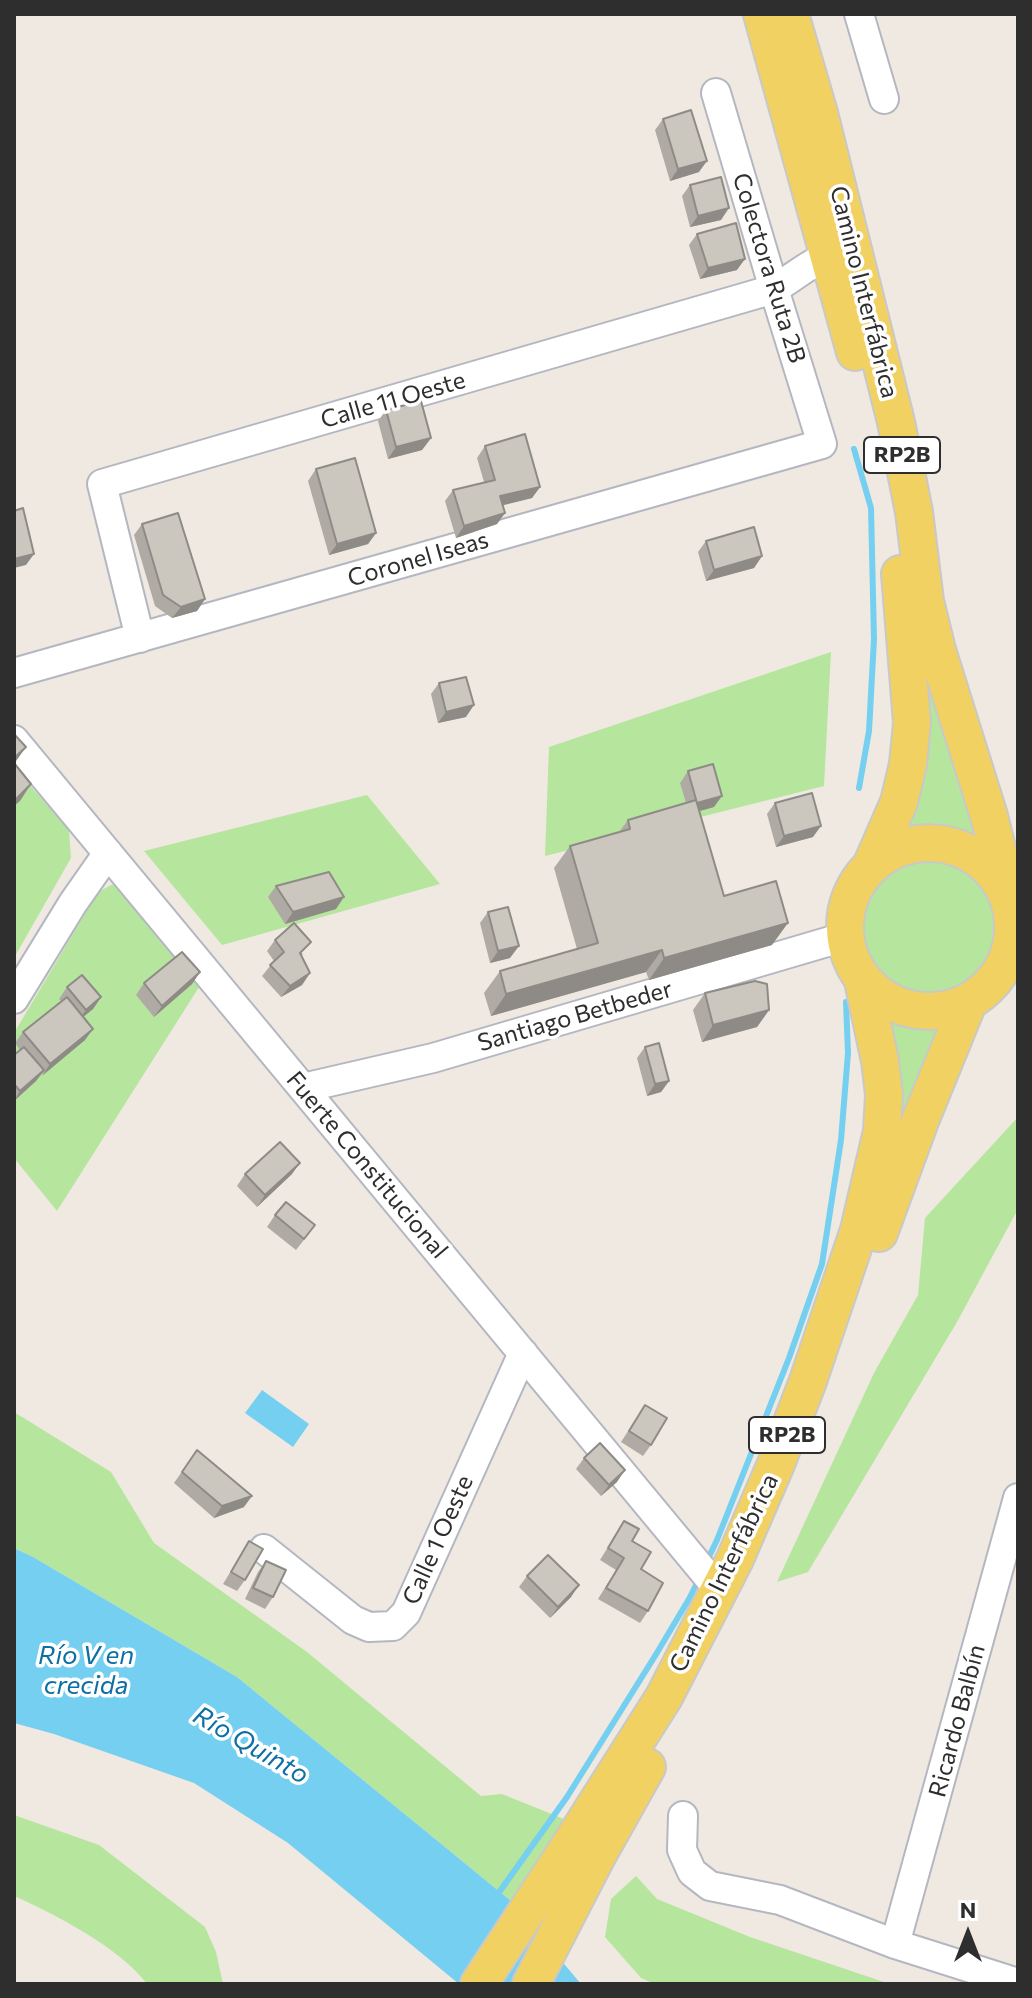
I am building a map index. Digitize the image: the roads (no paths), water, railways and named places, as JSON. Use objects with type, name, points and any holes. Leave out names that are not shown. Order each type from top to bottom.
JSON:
[{"type":"main road","name":"Camino Interfábrica","points":[[762,14],[870,406],[892,508],[902,596],[912,723],[908,764],[899,802],[872,864],[855,885],[850,897],[844,937],[850,960],[863,981],[884,1000],[911,1011],[940,1012],[993,989]]},
{"type":"main road","name":"Camino Interfábrica","points":[[479,1984],[582,1854],[677,1714],[801,1461],[891,1198],[1008,961],[1014,936],[1012,905],[989,816],[937,650],[925,601],[914,512],[896,422],[819,113],[790,14]]},
{"type":"main road","name":"Camino Interfábrica","points":[[872,864],[894,850],[919,843],[944,844],[969,852],[990,867],[1012,905]]},
{"type":"main road","name":"Camino Interfábrica","points":[[531,1984],[582,1854],[719,1590],[776,1464],[808,1381],[859,1230],[882,1131],[884,1095],[863,981]]},
{"type":"street","points":[[859,14],[884,99]]},
{"type":"street","name":"Colectora Ruta 2B","points":[[716,93],[822,444]]},
{"type":"street","name":"Calle 11 Oeste","points":[[140,638],[102,484],[774,289],[811,263],[828,256]]},
{"type":"street","name":"Coronel Iseas","points":[[14,673],[822,444]]},
{"type":"street","name":"Fuerte Constitucional","points":[[14,740],[719,1590]]},
{"type":"street","points":[[14,999],[108,853]]},
{"type":"street","name":"Santiago Betbeder","points":[[303,1088],[433,1058],[844,937]]},
{"type":"street","name":"Calle 1 Oeste","points":[[264,1549],[353,1620],[369,1627],[393,1626],[406,1613],[523,1353]]},
{"type":"street","name":"Ricardo Balbín","points":[[895,1944],[1018,1498]]},
{"type":"street","points":[[683,1816],[682,1850],[692,1872],[710,1886],[780,1900],[895,1944],[1018,1983]]},
{"type":"water","points":[[262,1390],[309,1424],[293,1447],[245,1413]]},
{"type":"water","name":"Río V en crecida","points":[[14,1548],[237,1677],[511,1901],[581,1984],[459,1984],[288,1843],[194,1783],[14,1723]]},
{"type":"waterway","points":[[854,449],[871,508],[874,639],[869,731],[859,788]]},
{"type":"waterway","points":[[706,1563],[789,1358],[822,1264],[841,1140],[848,1053],[846,1002]]},
{"type":"waterway","points":[[495,1898],[567,1797],[700,1577]]},
{"type":"water label","name":"Río Quinto","points":[[251,1745]]}]
